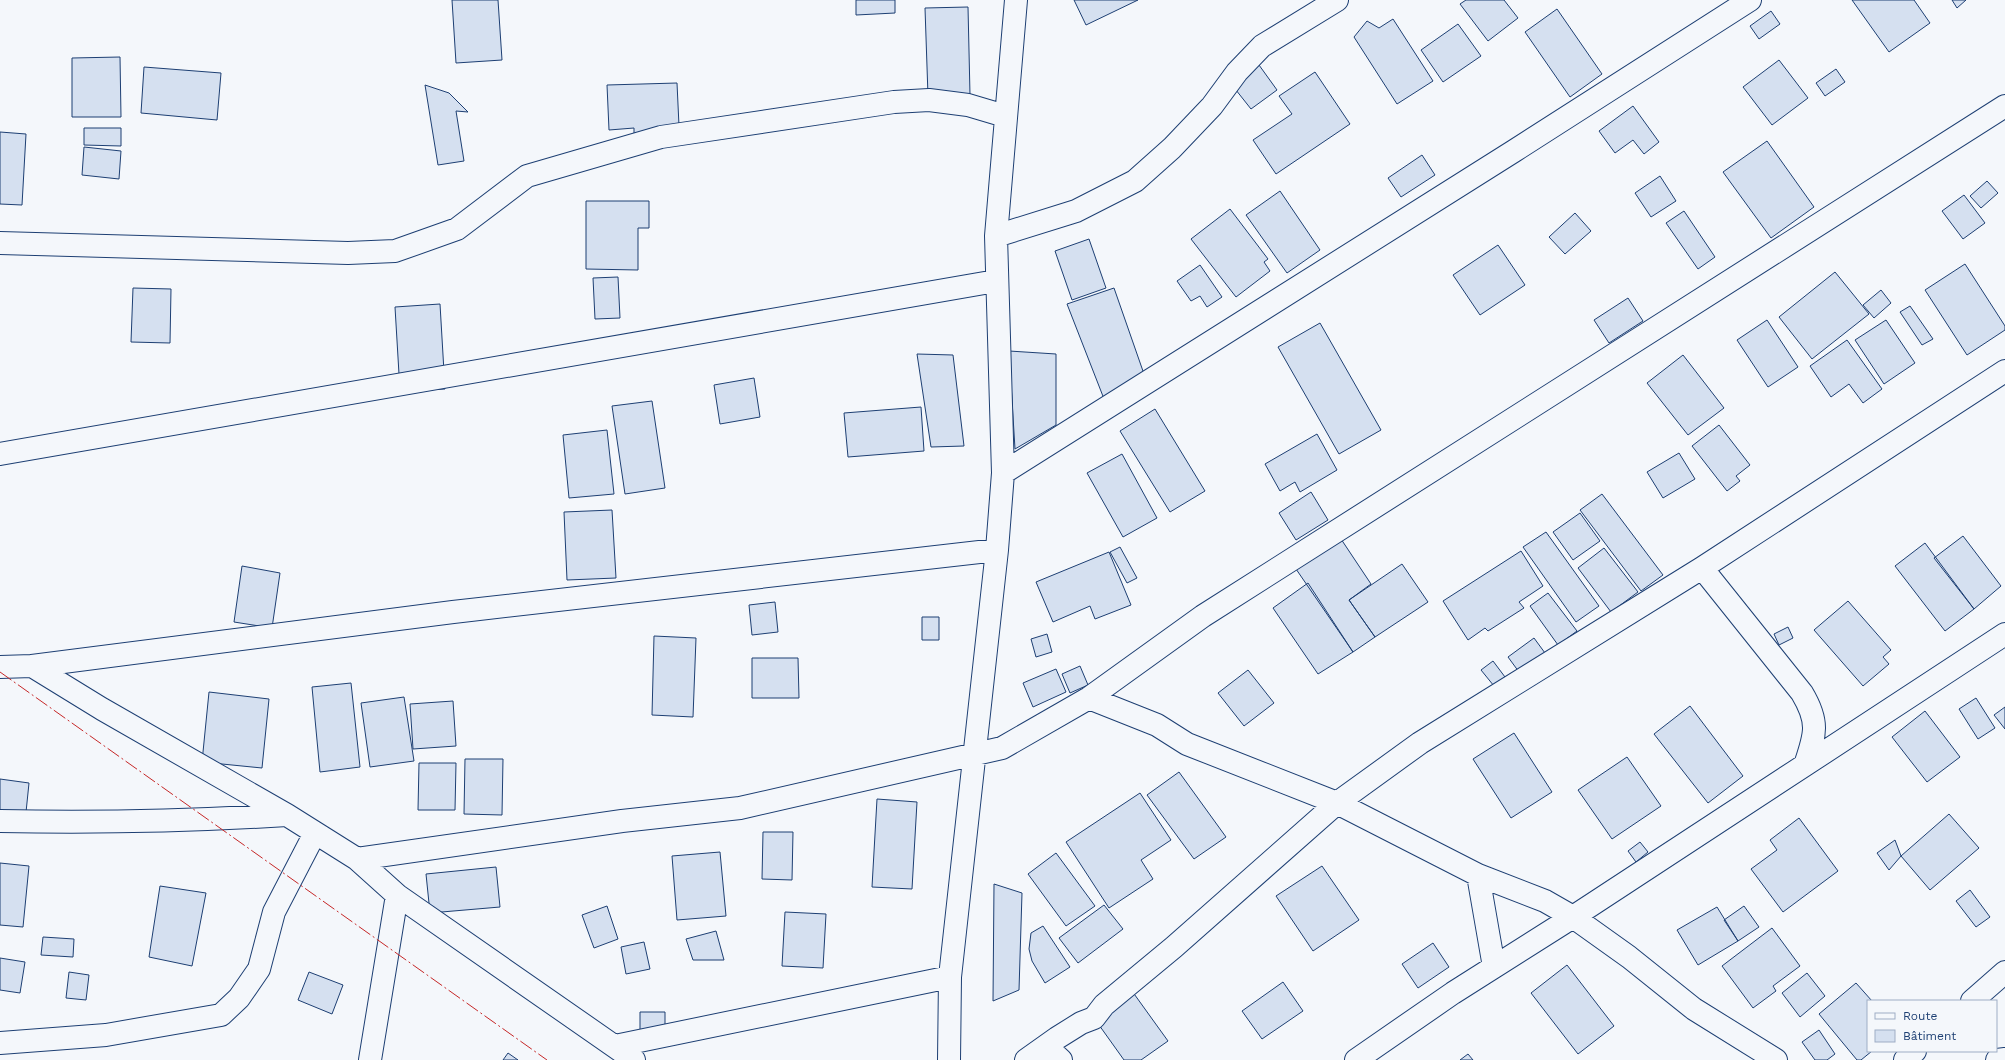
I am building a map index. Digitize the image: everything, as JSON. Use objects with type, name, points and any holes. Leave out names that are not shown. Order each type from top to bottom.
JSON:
[{"type":"street","points":[[949,1060],[950,977],[997,550],[1002,473],[996,236],[1016,0]]},
{"type":"street","points":[[996,236],[1076,211],[1135,181],[1172,148],[1212,106],[1237,72],[1262,46],[1337,0]]},
{"type":"street","points":[[1002,473],[1514,152],[1750,0]]},
{"type":"street","points":[[0,243],[348,253],[395,251],[457,229],[527,176],[662,137],[894,102],[929,100],[960,104],[1005,116]]},
{"type":"street","points":[[357,859],[622,821],[740,808],[1002,748],[1090,698],[1203,616],[2005,106]]},
{"type":"street","points":[[0,454],[996,281]]},
{"type":"street","points":[[1026,1060],[1053,1053],[1081,1023],[1094,1018],[1104,1005],[1174,947],[1337,803],[1420,743],[1702,568],[2005,371]]},
{"type":"street","points":[[0,667],[32,666],[454,612],[997,550]]},
{"type":"street","points":[[1702,568],[1802,693],[1811,708],[1815,736],[1805,765]]},
{"type":"street","points":[[1356,1060],[1453,993],[1573,917],[2005,634]]},
{"type":"street","points":[[32,666],[102,710],[287,815],[357,859],[397,895],[634,1060]]},
{"type":"street","points":[[1090,698],[1157,725],[1187,744],[1337,803],[1478,876],[1545,901],[1573,917],[1629,958],[1694,1009],[1776,1060]]},
{"type":"street","points":[[0,821],[189,821],[287,815]]},
{"type":"street","points":[[0,1043],[106,1035],[221,1015],[239,998],[259,969],[274,912],[315,833]]},
{"type":"street","points":[[1478,876],[1494,967]]},
{"type":"street","points":[[370,1060],[397,895]]},
{"type":"street","points":[[1973,1000],[2005,972]]},
{"type":"street","points":[[615,1046],[950,977]]},
{"type":"street","points":[[1905,1060],[1914,1052]]},
{"type":"street","points":[[1998,1060],[2005,1059]]},
{"type":"building","points":[[452,0],[498,0],[502,60],[456,63]]},
{"type":"building","points":[[856,0],[895,0],[895,13],[856,15]]},
{"type":"building","points":[[1074,0],[1138,0],[1086,25]]},
{"type":"building","points":[[1466,0],[1504,0],[1518,18],[1488,41],[1460,4]]},
{"type":"building","points":[[1852,0],[1914,0],[1930,23],[1889,52]]},
{"type":"building","points":[[1952,0],[1966,0],[1957,8]]},
{"type":"building","points":[[968,7],[970,95],[928,96],[925,8]]},
{"type":"building","points":[[1557,9],[1602,74],[1570,97],[1525,32]]},
{"type":"building","points":[[1771,11],[1780,24],[1759,39],[1750,26]]},
{"type":"building","points":[[1393,19],[1433,81],[1397,104],[1354,37],[1367,21],[1379,28]]},
{"type":"building","points":[[1458,24],[1481,56],[1443,82],[1421,50]]},
{"type":"building","points":[[120,57],[121,117],[72,117],[72,58]]},
{"type":"building","points":[[1779,60],[1808,98],[1772,125],[1743,87]]},
{"type":"building","points":[[1259,65],[1277,90],[1251,109],[1232,85]]},
{"type":"building","points":[[144,67],[221,73],[217,120],[141,113]]},
{"type":"building","points":[[1836,69],[1845,82],[1825,96],[1816,83]]},
{"type":"building","points":[[1315,72],[1350,124],[1276,174],[1253,140],[1292,114],[1279,96]]},
{"type":"building","points":[[677,83],[679,126],[634,139],[634,128],[609,130],[607,85]]},
{"type":"building","points":[[425,85],[449,93],[468,112],[456,111],[464,161],[438,165]]},
{"type":"building","points":[[1633,106],[1659,142],[1644,154],[1633,140],[1615,153],[1599,131]]},
{"type":"building","points":[[84,128],[121,128],[121,146],[84,145]]},
{"type":"building","points":[[0,132],[26,134],[22,205],[0,204]]},
{"type":"building","points":[[1767,141],[1814,207],[1771,238],[1723,172]]},
{"type":"building","points":[[84,147],[121,151],[119,179],[82,175]]},
{"type":"building","points":[[1422,155],[1435,175],[1401,197],[1388,178]]},
{"type":"building","points":[[1660,176],[1676,201],[1651,217],[1635,193]]},
{"type":"building","points":[[1987,181],[1998,193],[1981,208],[1970,196]]},
{"type":"building","points":[[1280,191],[1320,250],[1287,273],[1246,215]]},
{"type":"building","points":[[1964,195],[1985,223],[1963,239],[1942,211]]},
{"type":"building","points":[[586,201],[649,201],[649,228],[638,228],[638,270],[586,269]]},
{"type":"building","points":[[1230,209],[1268,259],[1264,262],[1270,271],[1236,297],[1191,239]]},
{"type":"building","points":[[1684,211],[1715,257],[1698,269],[1666,223]]},
{"type":"building","points":[[1575,213],[1591,231],[1565,254],[1549,237]]},
{"type":"building","points":[[1089,239],[1106,288],[1072,300],[1055,251]]},
{"type":"building","points":[[1498,245],[1525,285],[1480,315],[1453,275]]},
{"type":"building","points":[[1965,264],[2005,326],[2005,330],[1967,355],[1925,290]]},
{"type":"building","points":[[1200,265],[1222,297],[1207,307],[1200,296],[1191,301],[1177,281]]},
{"type":"building","points":[[1835,272],[1869,314],[1812,359],[1779,317]]},
{"type":"building","points":[[618,277],[620,318],[595,319],[593,278]]},
{"type":"building","points":[[133,288],[171,289],[170,343],[131,342]]},
{"type":"building","points":[[1114,288],[1144,374],[1106,404],[1067,304]]},
{"type":"building","points":[[1881,290],[1891,303],[1874,318],[1863,305]]},
{"type":"building","points":[[1628,298],[1643,321],[1609,343],[1594,320]]},
{"type":"building","points":[[440,304],[445,389],[400,391],[395,307]]},
{"type":"building","points":[[1910,306],[1933,339],[1922,345],[1900,312]]},
{"type":"building","points":[[1767,320],[1798,367],[1768,387],[1737,340]]},
{"type":"building","points":[[1886,320],[1915,363],[1884,384],[1855,340]]},
{"type":"building","points":[[1320,323],[1381,430],[1339,454],[1278,347]]},
{"type":"building","points":[[1847,340],[1882,389],[1863,403],[1849,384],[1831,397],[1810,366]]},
{"type":"building","points":[[1009,351],[1056,354],[1056,425],[1015,449]]},
{"type":"building","points":[[917,354],[953,355],[964,446],[931,447]]},
{"type":"building","points":[[1683,355],[1724,408],[1688,435],[1647,383]]},
{"type":"building","points":[[754,378],[760,417],[720,424],[714,385]]},
{"type":"building","points":[[652,401],[665,488],[625,494],[612,406]]},
{"type":"building","points":[[921,407],[924,451],[848,457],[844,413]]},
{"type":"building","points":[[1155,409],[1205,491],[1170,512],[1120,431]]},
{"type":"building","points":[[1719,425],[1750,465],[1736,476],[1740,481],[1727,491],[1692,446]]},
{"type":"building","points":[[607,430],[614,494],[569,498],[563,435]]},
{"type":"building","points":[[1317,434],[1337,470],[1300,492],[1295,482],[1280,491],[1265,464]]},
{"type":"building","points":[[1679,453],[1695,479],[1663,498],[1647,472]]},
{"type":"building","points":[[1122,454],[1157,518],[1123,537],[1087,473]]},
{"type":"building","points":[[1311,492],[1328,520],[1296,540],[1279,513]]},
{"type":"building","points":[[1602,494],[1663,575],[1641,591],[1580,510]]},
{"type":"building","points":[[612,510],[616,578],[567,580],[564,512]]},
{"type":"building","points":[[1580,513],[1600,541],[1573,560],[1553,532]]},
{"type":"building","points":[[1546,532],[1599,606],[1576,622],[1523,547]]},
{"type":"building","points":[[1963,536],[2001,586],[1974,609],[1934,558]]},
{"type":"building","points":[[1341,539],[1371,584],[1349,600],[1375,637],[1353,652],[1296,569]]},
{"type":"building","points":[[1925,543],[1974,609],[1945,631],[1895,566]]},
{"type":"building","points":[[1120,547],[1137,578],[1127,583],[1110,552]]},
{"type":"building","points":[[1604,548],[1638,592],[1611,612],[1578,568]]},
{"type":"building","points":[[1521,551],[1543,586],[1519,602],[1524,608],[1488,631],[1485,628],[1468,640],[1443,601]]},
{"type":"building","points":[[1109,552],[1131,605],[1095,619],[1090,606],[1053,622],[1036,582]]},
{"type":"building","points":[[1402,564],[1428,602],[1375,637],[1349,600]]},
{"type":"building","points":[[242,566],[280,573],[272,628],[234,622]]},
{"type":"building","points":[[1308,583],[1353,652],[1318,674],[1273,608]]},
{"type":"building","points":[[1548,593],[1577,631],[1558,645],[1530,606]]},
{"type":"building","points":[[1848,601],[1891,650],[1883,657],[1889,664],[1863,686],[1814,630]]},
{"type":"building","points":[[775,602],[778,632],[752,635],[749,605]]},
{"type":"building","points":[[922,617],[939,617],[939,640],[922,640]]},
{"type":"building","points":[[1788,627],[1793,638],[1779,645],[1774,634]]},
{"type":"building","points":[[1047,634],[1052,652],[1036,657],[1031,639]]},
{"type":"building","points":[[654,636],[696,638],[693,717],[652,715]]},
{"type":"building","points":[[1534,638],[1545,653],[1519,672],[1508,657]]},
{"type":"building","points":[[752,658],[798,658],[799,698],[752,698]]},
{"type":"building","points":[[1493,661],[1505,677],[1494,686],[1481,670]]},
{"type":"building","points":[[1080,666],[1088,685],[1070,693],[1062,674]]},
{"type":"building","points":[[1056,669],[1066,692],[1033,707],[1023,683]]},
{"type":"building","points":[[1248,670],[1274,703],[1244,726],[1218,693]]},
{"type":"building","points":[[351,683],[360,767],[320,772],[312,687]]},
{"type":"building","points":[[209,692],[269,699],[262,768],[202,762]]},
{"type":"building","points":[[404,697],[414,761],[370,767],[361,703]]},
{"type":"building","points":[[1976,698],[1995,728],[1978,739],[1959,709]]},
{"type":"building","points":[[453,701],[456,746],[413,749],[410,704]]},
{"type":"building","points":[[1690,706],[1743,776],[1708,803],[1654,734]]},
{"type":"building","points":[[2005,707],[2005,729],[1994,715]]},
{"type":"building","points":[[1925,711],[1960,757],[1927,782],[1892,737]]},
{"type":"building","points":[[1514,733],[1552,792],[1511,818],[1473,759]]},
{"type":"building","points":[[1627,757],[1661,806],[1612,839],[1578,790]]},
{"type":"building","points":[[465,759],[503,759],[502,815],[464,814]]},
{"type":"building","points":[[419,763],[456,763],[455,810],[418,810]]},
{"type":"building","points":[[1179,772],[1226,837],[1194,859],[1147,795]]},
{"type":"building","points":[[0,779],[29,783],[25,822],[0,819]]},
{"type":"building","points":[[1140,793],[1171,840],[1141,860],[1153,879],[1109,908],[1066,842]]},
{"type":"building","points":[[877,799],[917,802],[912,889],[872,887]]},
{"type":"building","points":[[1949,814],[1979,848],[1930,890],[1901,856]]},
{"type":"building","points":[[1799,818],[1838,871],[1783,912],[1751,869],[1777,850],[1770,840]]},
{"type":"building","points":[[763,832],[793,832],[792,880],[762,879]]},
{"type":"building","points":[[1895,840],[1901,856],[1889,870],[1877,853]]},
{"type":"building","points":[[1640,842],[1648,852],[1636,862],[1628,851]]},
{"type":"building","points":[[720,852],[726,916],[677,920],[672,856]]},
{"type":"building","points":[[1056,853],[1095,906],[1066,926],[1028,874]]},
{"type":"building","points":[[0,863],[29,866],[23,927],[0,925]]},
{"type":"building","points":[[1322,866],[1359,920],[1313,951],[1276,896]]},
{"type":"building","points":[[496,867],[500,907],[430,913],[426,874]]},
{"type":"building","points":[[994,884],[1022,893],[1019,990],[993,1001]]},
{"type":"building","points":[[160,886],[206,893],[192,966],[149,957]]},
{"type":"building","points":[[1970,890],[1990,917],[1976,927],[1956,901]]},
{"type":"building","points":[[1104,905],[1123,929],[1078,963],[1059,938]]},
{"type":"building","points":[[607,906],[618,939],[594,948],[582,915]]},
{"type":"building","points":[[1744,906],[1759,927],[1738,941],[1724,920]]},
{"type":"building","points":[[1717,907],[1738,941],[1698,965],[1677,930]]},
{"type":"building","points":[[785,912],[826,914],[823,968],[782,966]]},
{"type":"building","points":[[1043,926],[1070,967],[1045,983],[1032,961],[1029,949],[1031,933]]},
{"type":"building","points":[[1772,928],[1800,966],[1773,986],[1776,991],[1753,1008],[1722,966]]},
{"type":"building","points":[[716,931],[724,960],[693,960],[686,939]]},
{"type":"building","points":[[43,937],[74,939],[73,957],[41,955]]},
{"type":"building","points":[[644,942],[650,969],[626,974],[621,947]]},
{"type":"building","points":[[1433,943],[1449,967],[1418,988],[1402,964]]},
{"type":"building","points":[[0,958],[25,962],[20,993],[0,990]]},
{"type":"building","points":[[1567,965],[1614,1026],[1578,1054],[1531,993]]},
{"type":"building","points":[[69,972],[89,975],[86,1000],[66,998]]},
{"type":"building","points":[[309,972],[343,985],[332,1014],[298,1000]]},
{"type":"building","points":[[1807,973],[1825,996],[1800,1017],[1782,993]]},
{"type":"building","points":[[1283,982],[1303,1011],[1262,1039],[1242,1011]]},
{"type":"building","points":[[1856,983],[1871,1000],[1867,1000],[1867,1052],[1871,1052],[1861,1060],[1857,1060],[1819,1014]]},
{"type":"building","points":[[1132,991],[1168,1041],[1141,1060],[1124,1060],[1094,1018]]},
{"type":"building","points":[[640,1012],[665,1012],[665,1033],[640,1034]]},
{"type":"building","points":[[1819,1030],[1835,1054],[1827,1060],[1815,1060],[1802,1042]]},
{"type":"building","points":[[508,1053],[518,1060],[503,1060]]},
{"type":"building","points":[[1468,1054],[1473,1060],[1460,1060]]},
{"type":"power","points":[[0,672],[547,1060]]}]
